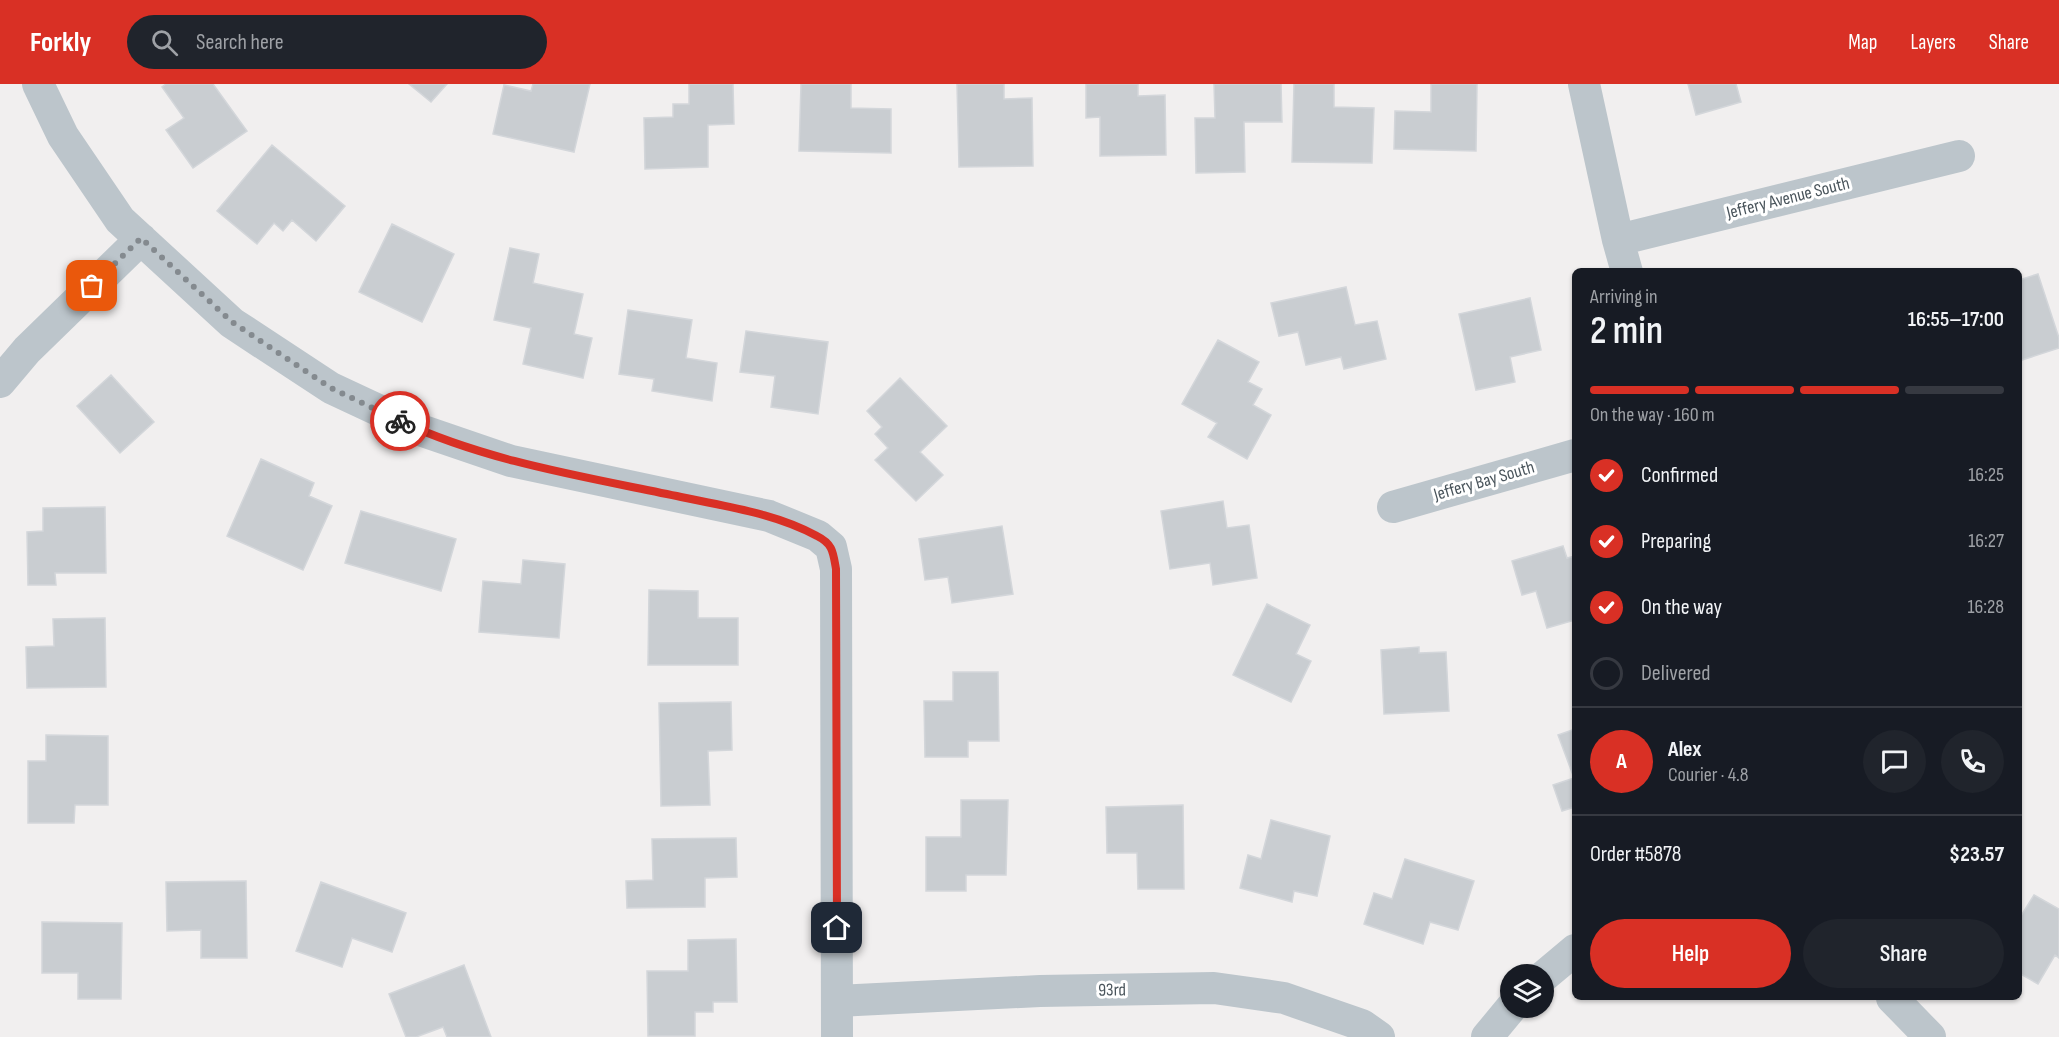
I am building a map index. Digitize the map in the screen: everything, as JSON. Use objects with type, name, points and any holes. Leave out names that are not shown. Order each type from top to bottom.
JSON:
[{"type":"street","points":[[38,84],[63,136],[120,220],[232,322],[331,388],[423,431],[511,461],[769,516],[818,536],[831,547],[836,569],[837,1037]]},
{"type":"street","points":[[1584,84],[1626,268]]},
{"type":"street","name":"Jeffery Avenue South","points":[[1618,240],[1959,156]]},
{"type":"street","points":[[0,382],[27,350],[141,238]]},
{"type":"street","name":"Jeffery Bay South","points":[[1393,507],[1572,456]]},
{"type":"street","points":[[1554,968],[1572,953]]},
{"type":"street","name":"93rd","points":[[837,1000],[1040,991],[1214,988],[1284,998],[1362,1025],[1379,1037]]},
{"type":"street","points":[[1894,1000],[1930,1037]]},
{"type":"street","points":[[1487,1037],[1503,1018]]},
{"type":"building","points":[[166,84],[213,84],[247,131],[193,168],[166,130],[184,118],[162,87]]},
{"type":"building","points":[[409,84],[447,84],[431,102]]},
{"type":"building","points":[[533,84],[590,84],[574,152],[493,134],[504,85],[531,91]]},
{"type":"building","points":[[689,84],[733,84],[734,124],[708,125],[708,167],[645,169],[644,118],[673,117],[673,104],[689,104]]},
{"type":"building","points":[[801,84],[851,84],[851,108],[891,109],[891,153],[799,151]]},
{"type":"building","points":[[957,84],[1004,84],[1004,99],[1032,98],[1033,166],[959,167]]},
{"type":"building","points":[[1086,84],[1138,84],[1138,96],[1165,95],[1166,155],[1100,156],[1100,117],[1086,118]]},
{"type":"building","points":[[1214,84],[1281,84],[1282,122],[1244,122],[1245,172],[1196,173],[1195,118],[1215,118]]},
{"type":"building","points":[[1294,84],[1334,84],[1334,107],[1374,108],[1372,163],[1292,162]]},
{"type":"building","points":[[1431,84],[1477,84],[1476,151],[1394,149],[1395,111],[1431,112]]},
{"type":"building","points":[[1688,84],[1736,84],[1741,102],[1696,115]]},
{"type":"building","points":[[272,145],[345,206],[316,241],[292,220],[283,231],[274,223],[257,244],[217,211]]},
{"type":"building","points":[[392,224],[454,254],[422,322],[359,292]]},
{"type":"building","points":[[510,248],[539,254],[533,283],[583,294],[574,334],[592,338],[583,378],[523,364],[531,328],[494,320]]},
{"type":"building","points":[[2038,274],[2059,338],[2059,348],[2022,360],[2022,279]]},
{"type":"building","points":[[1346,287],[1355,325],[1377,321],[1386,359],[1344,369],[1341,357],[1306,365],[1298,332],[1279,336],[1271,303]]},
{"type":"building","points":[[1530,298],[1541,350],[1510,357],[1515,382],[1476,390],[1459,314]]},
{"type":"building","points":[[628,310],[692,320],[686,358],[717,363],[712,401],[652,391],[654,379],[619,374]]},
{"type":"building","points":[[746,331],[828,342],[818,414],[771,407],[775,376],[740,372]]},
{"type":"building","points":[[1218,340],[1259,362],[1248,382],[1262,389],[1253,405],[1271,415],[1247,459],[1208,437],[1217,423],[1182,404]]},
{"type":"building","points":[[111,375],[154,422],[120,453],[77,406]]},
{"type":"building","points":[[900,378],[947,426],[920,452],[943,475],[916,501],[875,460],[888,448],[875,434],[882,427],[867,411]]},
{"type":"building","points":[[261,459],[314,483],[309,496],[332,506],[303,570],[227,536]]},
{"type":"building","points":[[1223,501],[1227,528],[1249,525],[1257,578],[1213,585],[1210,563],[1170,569],[1161,511]]},
{"type":"building","points":[[105,507],[106,573],[55,573],[56,585],[28,585],[27,532],[43,531],[43,508]]},
{"type":"building","points":[[361,511],[456,539],[441,591],[345,563]]},
{"type":"building","points":[[1002,526],[1013,594],[952,603],[948,577],[925,580],[919,539]]},
{"type":"building","points":[[1563,546],[1567,558],[1572,557],[1572,621],[1547,628],[1536,591],[1522,595],[1512,561]]},
{"type":"building","points":[[523,560],[565,564],[559,638],[479,632],[483,581],[521,584]]},
{"type":"building","points":[[649,590],[698,591],[698,618],[738,618],[738,665],[648,665]]},
{"type":"building","points":[[1267,604],[1310,625],[1296,654],[1311,661],[1291,702],[1233,675]]},
{"type":"building","points":[[105,618],[106,687],[27,688],[26,647],[54,646],[53,619]]},
{"type":"building","points":[[1419,647],[1419,653],[1446,652],[1449,711],[1384,714],[1381,650]]},
{"type":"building","points":[[953,672],[998,672],[999,741],[968,741],[968,757],[925,757],[924,701],[953,701]]},
{"type":"building","points":[[731,702],[732,750],[708,751],[710,805],[661,806],[659,703]]},
{"type":"building","points":[[1572,730],[1572,773],[1558,735]]},
{"type":"building","points":[[46,735],[108,736],[108,805],[75,805],[74,823],[28,823],[28,761],[46,761]]},
{"type":"building","points":[[1572,779],[1572,808],[1562,811],[1553,785]]},
{"type":"building","points":[[961,800],[1008,800],[1006,875],[966,875],[966,891],[926,891],[926,837],[961,837]]},
{"type":"building","points":[[1183,805],[1184,889],[1138,889],[1137,853],[1107,853],[1106,807]]},
{"type":"building","points":[[1271,820],[1330,836],[1317,896],[1294,891],[1292,902],[1240,888],[1248,855],[1261,859]]},
{"type":"building","points":[[736,838],[737,877],[705,878],[705,907],[627,908],[626,881],[653,880],[652,839]]},
{"type":"building","points":[[1405,859],[1474,881],[1458,930],[1430,922],[1423,944],[1364,924],[1374,893],[1392,899]]},
{"type":"building","points":[[246,881],[247,958],[201,958],[201,930],[167,931],[166,882]]},
{"type":"building","points":[[321,882],[406,913],[392,952],[352,938],[342,967],[296,951]]},
{"type":"building","points":[[2034,895],[2059,909],[2059,958],[2055,955],[2038,984],[2022,975],[2022,914]]},
{"type":"building","points":[[42,922],[122,923],[121,999],[78,999],[78,973],[42,973]]},
{"type":"building","points":[[736,939],[737,1002],[713,1002],[713,1012],[695,1012],[695,1036],[648,1036],[647,971],[688,971],[688,940]]},
{"type":"building","points":[[464,965],[491,1037],[447,1037],[443,1027],[416,1037],[406,1037],[389,994]]},
{"type":"way so far","points":[[92,286],[141,238],[232,322],[331,388],[400,421]]},
{"type":"route","points":[[400,421],[511,461],[769,516],[818,536],[831,547],[836,569],[837,928]]}]
